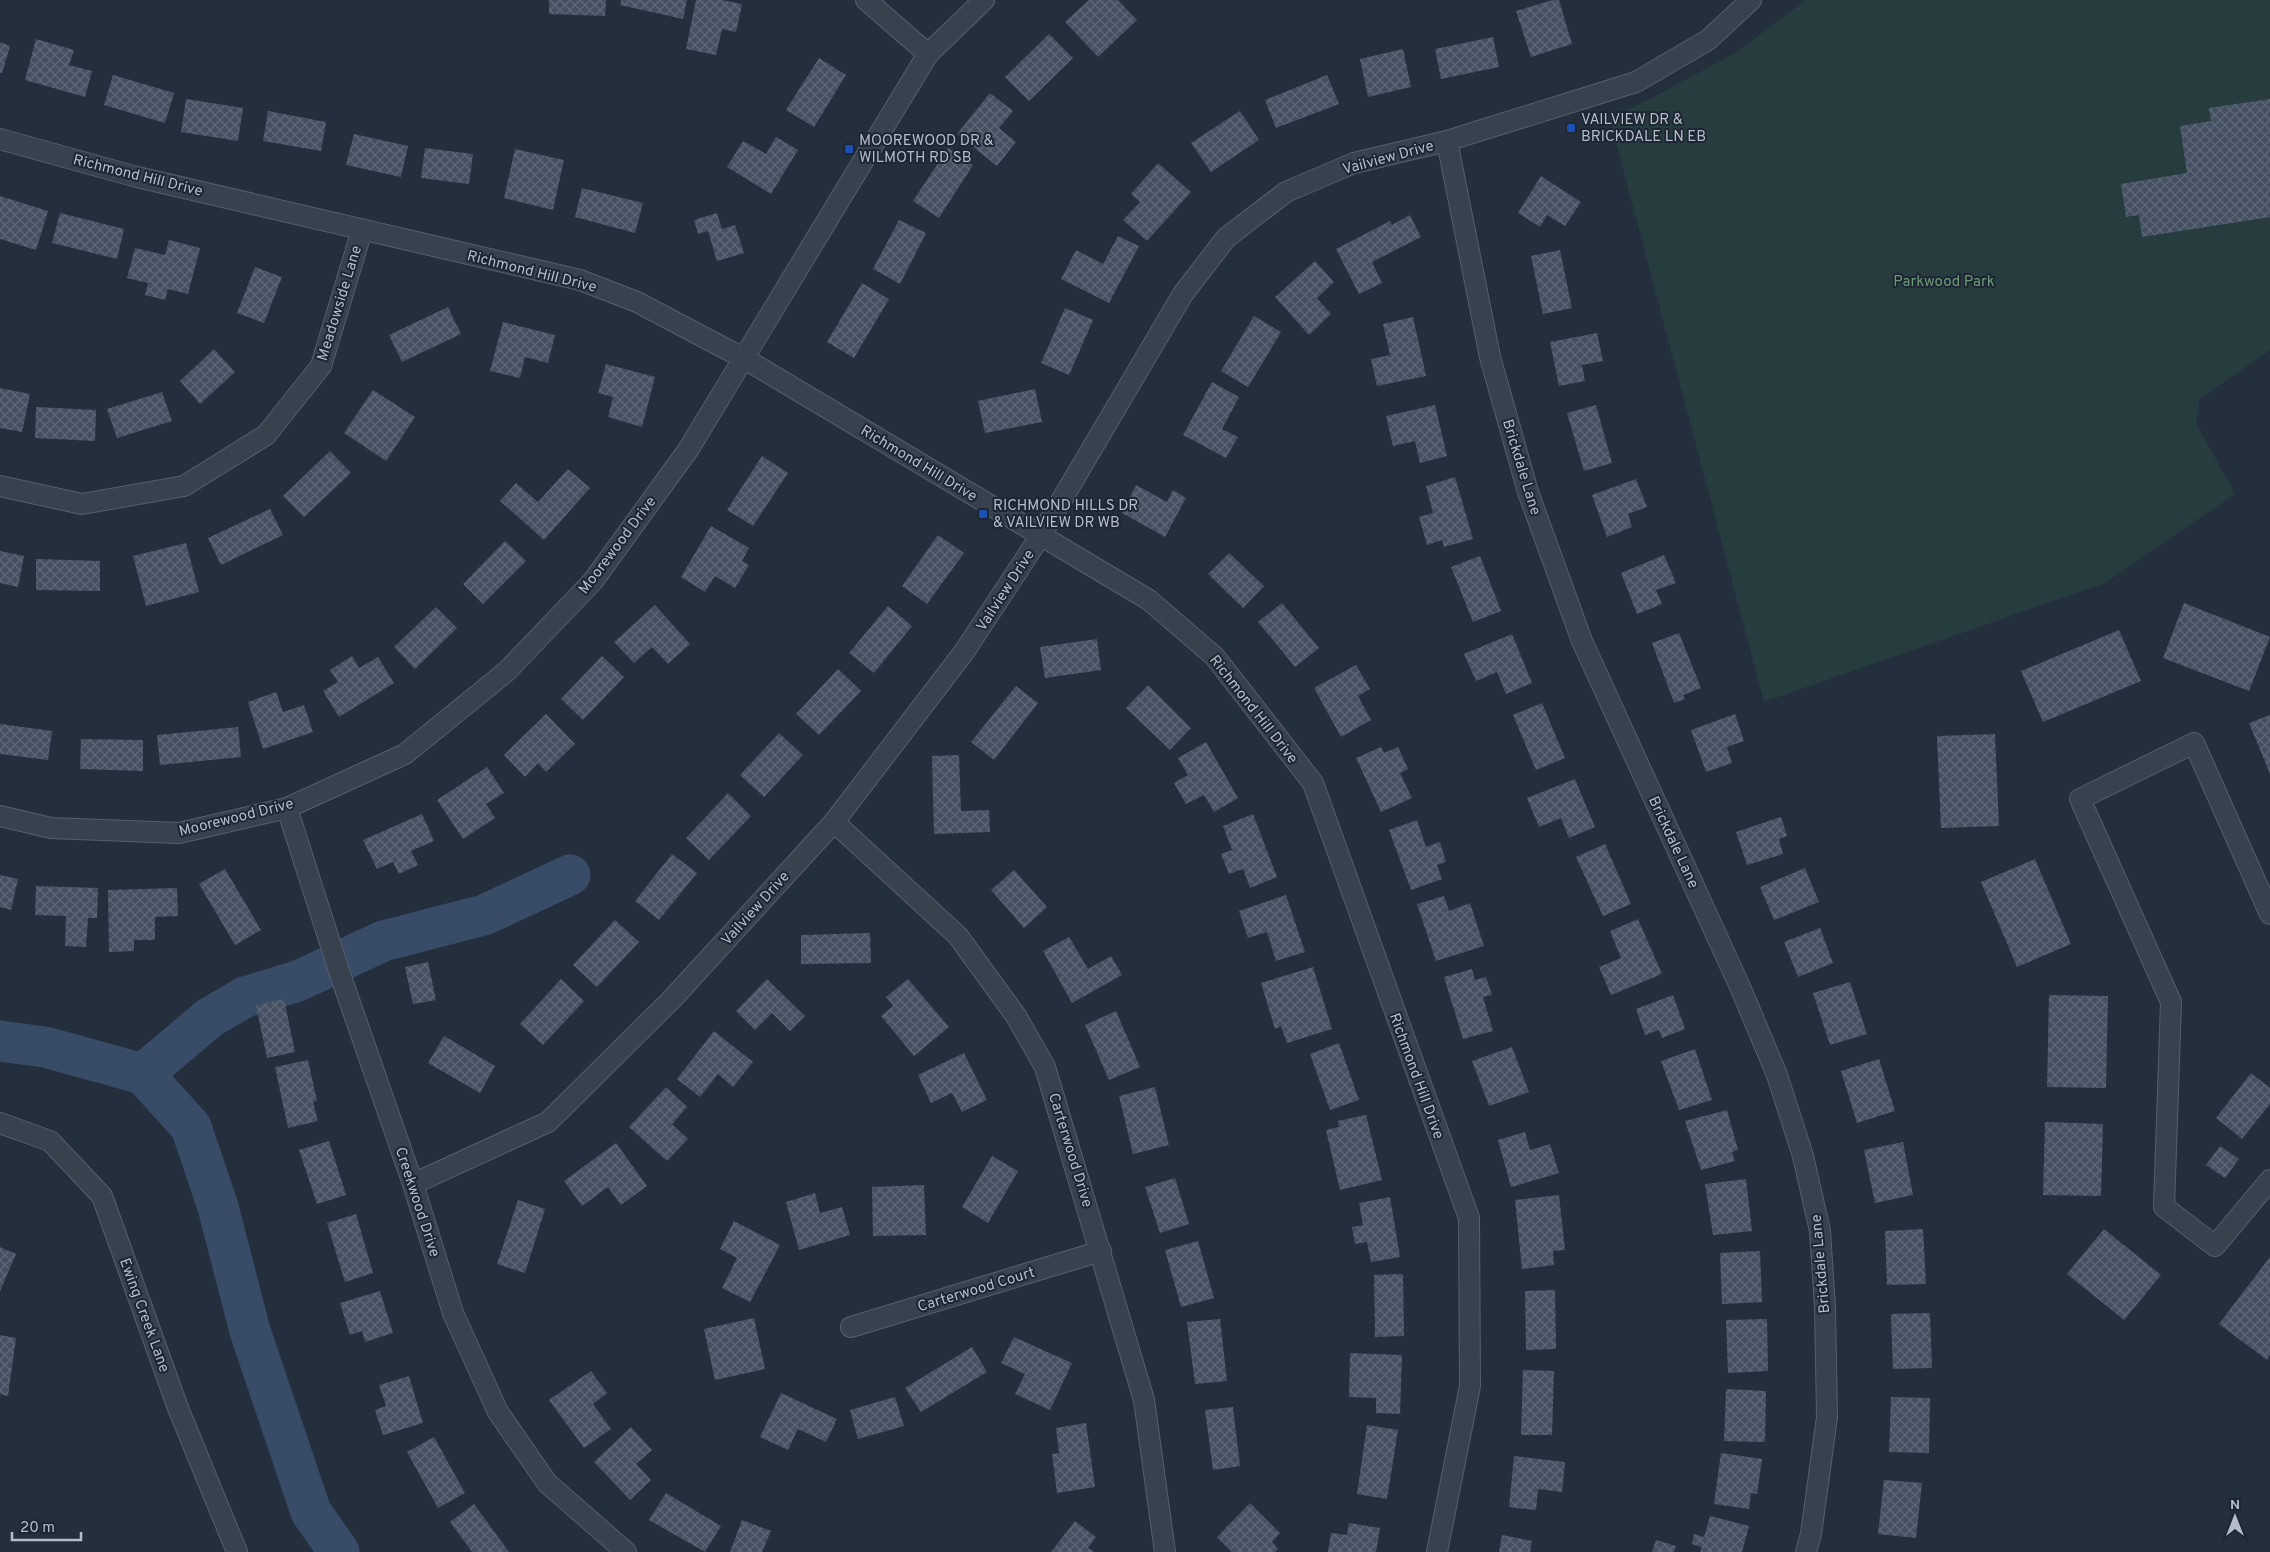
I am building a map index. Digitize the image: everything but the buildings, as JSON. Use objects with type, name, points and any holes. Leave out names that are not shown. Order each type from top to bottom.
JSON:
[{"type":"street","points":[[866,0],[928,54]]},
{"type":"street","name":"Moorewood Drive","points":[[0,816],[51,828],[179,833],[287,808],[405,754],[507,671],[593,581],[688,450],[928,54],[984,0]]},
{"type":"street","name":"Vailview Drive","points":[[413,1184],[548,1122],[673,998],[834,822],[964,652],[1041,535],[1183,294],[1226,238],[1286,192],[1354,163],[1447,141],[1636,82],[1708,40],[1751,0]]},
{"type":"street","name":"Richmond Hill Drive","points":[[0,138],[137,177],[580,280],[637,302],[744,359],[1149,600],[1215,656],[1312,783],[1469,1218],[1470,1386],[1437,1552]]},
{"type":"street","name":"Brickdale Lane","points":[[1447,141],[1490,357],[1528,492],[1582,641],[1741,989],[1777,1075],[1804,1156],[1820,1231],[1825,1307],[1827,1417],[1811,1534],[1806,1552]]},
{"type":"street","name":"Meadowside Lane","points":[[0,486],[82,504],[184,486],[266,435],[321,366],[362,230]]},
{"type":"street","points":[[2270,914],[2194,743],[2080,799],[2170,1002],[2164,1207],[2215,1246],[2270,1180]]},
{"type":"street","name":"Creekwood Drive","points":[[287,808],[330,947],[413,1184],[453,1313],[498,1412],[547,1483],[626,1552]]},
{"type":"street","name":"Carterwood Drive","points":[[834,822],[958,936],[1016,1016],[1045,1067],[1144,1400],[1164,1552]]},
{"type":"street","name":"Ewing Creek Lane","points":[[0,1123],[50,1141],[102,1196],[178,1408],[237,1552]]},
{"type":"street","name":"Carterwood Court","points":[[851,1327],[1101,1251]]},
{"type":"green space","name":"Parkwood Park","points":[[1806,0],[2270,0],[2270,350],[2200,399],[2196,423],[2235,494],[2105,583],[1764,702],[1610,120],[1737,52]]},
{"type":"waterway","points":[[143,1074],[209,1018],[245,997],[298,981],[383,941],[484,915],[570,875]]},
{"type":"waterway","points":[[0,1041],[45,1047],[143,1074],[191,1127],[218,1207],[250,1331],[311,1512],[339,1552]]},
{"type":"place","name":"VAILVIEW DR & BRICKDALE LN EB","points":[[1571,128]]},
{"type":"place","name":"MOOREWOOD DR & WILMOTH RD SB","points":[[849,149]]},
{"type":"place","name":"RICHMOND HILLS DR & VAILVIEW DR WB","points":[[983,514]]}]
